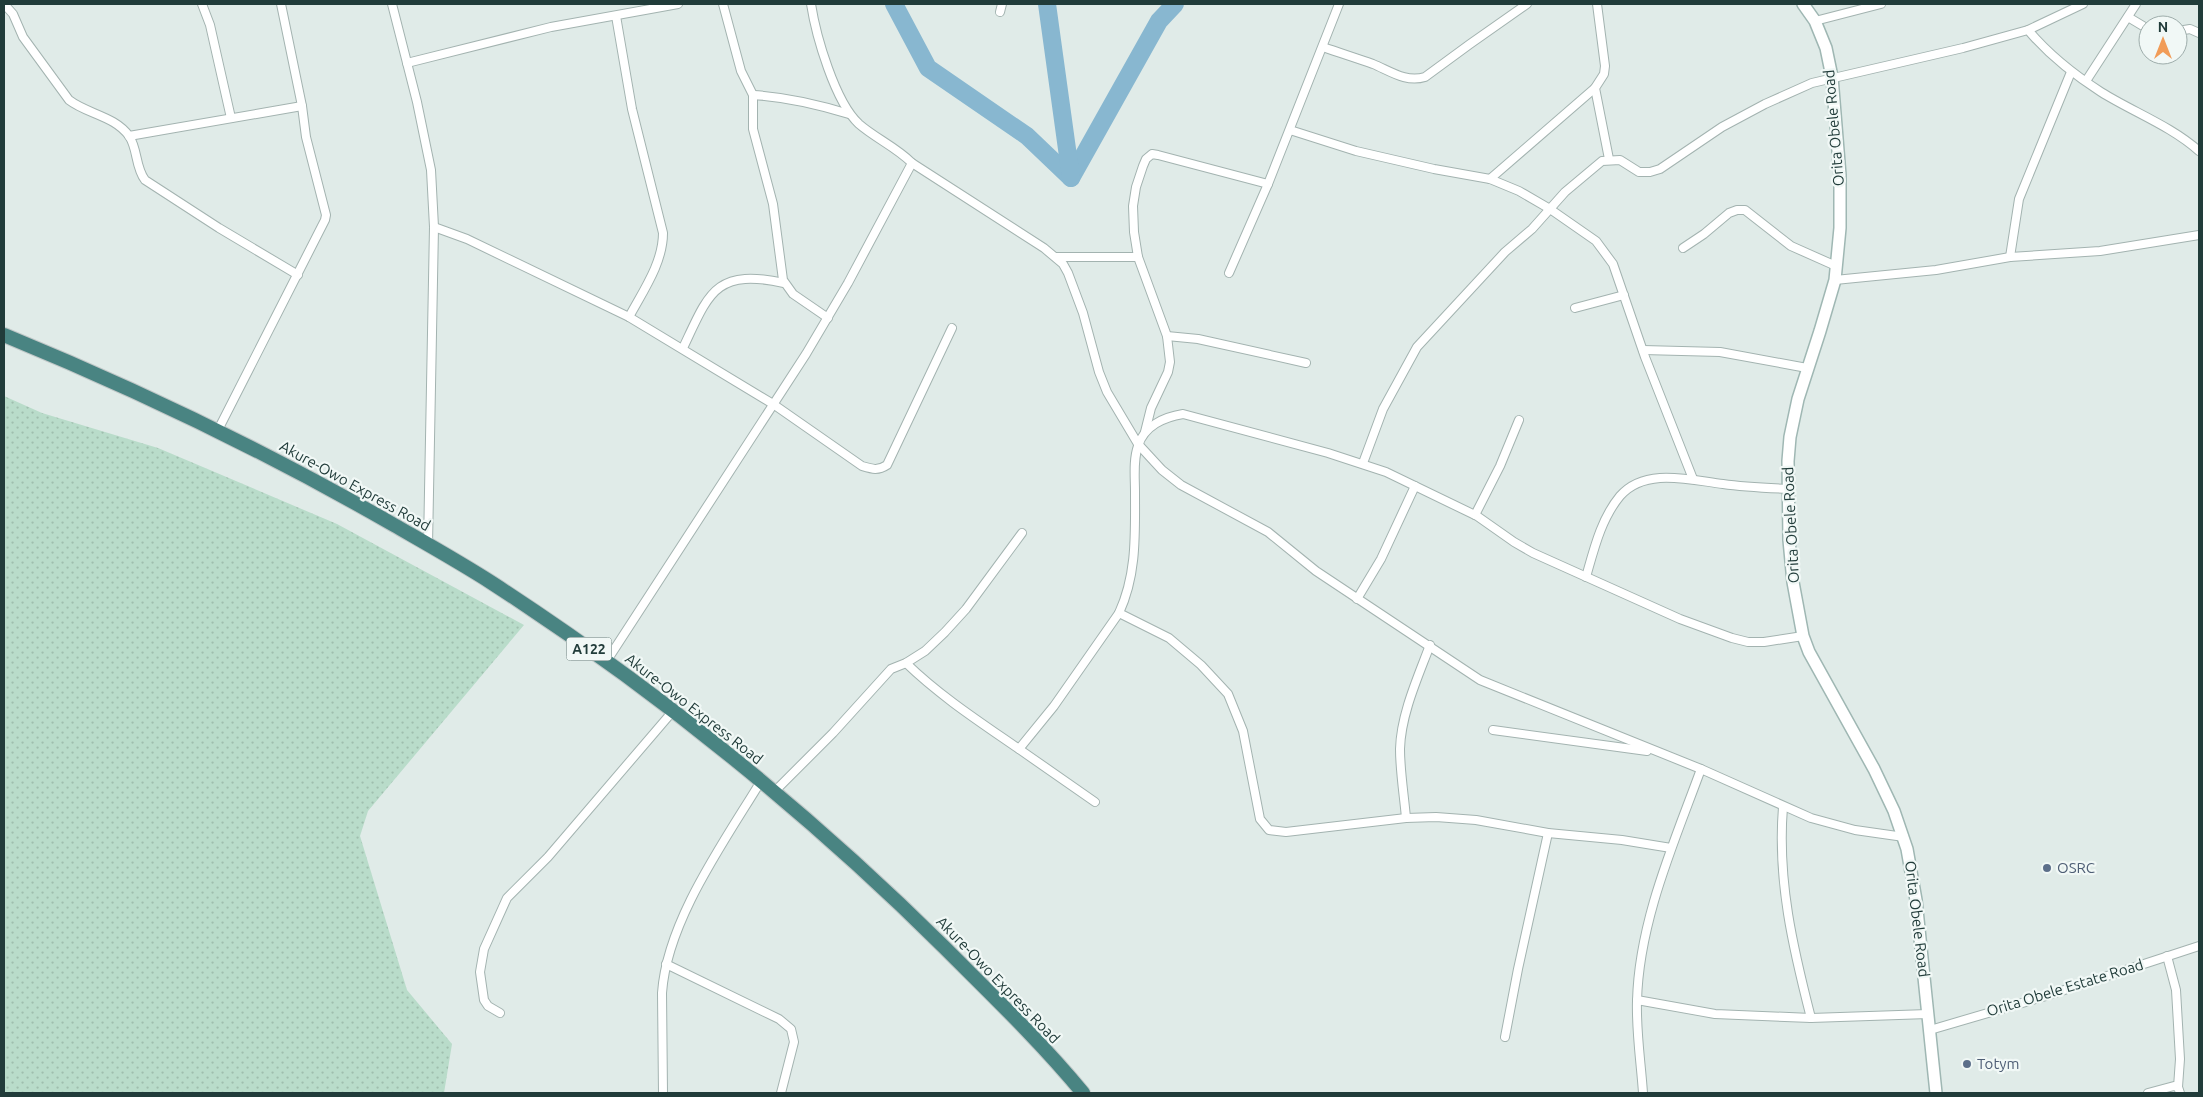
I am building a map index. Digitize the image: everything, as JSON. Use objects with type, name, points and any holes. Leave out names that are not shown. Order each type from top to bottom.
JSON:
[{"type":"highway","name":"Akure-Owo Express Road","points":[[4,335],[125,386],[218,430],[308,476],[490,582],[606,662],[673,711],[761,781],[902,905],[970,973],[1083,1093]]},
{"type":"main road","name":"Orita Obele Road","points":[[1803,4],[1815,21],[1826,48],[1832,77],[1840,176],[1840,228],[1834,280],[1820,331],[1806,368],[1790,438],[1788,489],[1793,582],[1803,636],[1828,688],[1874,769],[1904,837],[1915,892],[1936,1093]]},
{"type":"street","points":[[4,4],[13,14],[23,37],[69,100],[76,106],[97,113],[129,136],[139,172],[145,180],[219,228],[298,275]]},
{"type":"street","points":[[202,4],[210,25],[230,118]]},
{"type":"street","points":[[218,430],[298,275],[326,215],[306,137],[302,106],[281,4]]},
{"type":"street","points":[[392,4],[431,170],[434,227],[428,545]]},
{"type":"street","points":[[407,63],[551,27],[678,4]]},
{"type":"street","points":[[723,4],[741,71],[753,95],[753,129],[773,204],[784,283],[793,294],[828,318]]},
{"type":"street","points":[[811,4],[823,53],[841,100],[860,125],[912,162],[1056,257],[1063,264],[1083,313],[1099,372],[1107,392],[1138,444],[1162,470],[1181,485],[1268,532],[1316,571],[1480,680],[1701,770],[1783,807],[1827,823],[1855,830],[1904,837]]},
{"type":"street","points":[[1229,273],[1268,184],[1340,4]]},
{"type":"street","points":[[1323,47],[1373,64],[1402,78],[1418,80],[1426,77],[1527,4]]},
{"type":"street","points":[[1490,178],[1596,88],[1604,74],[1605,66],[1597,4]]},
{"type":"street","points":[[1815,21],[1881,4]]},
{"type":"street","points":[[1363,463],[1383,409],[1417,347],[1499,258],[1532,229],[1580,179],[1602,162],[1609,159],[1620,160],[1639,172],[1650,172],[1660,169],[1685,150],[1750,111],[1794,90],[1832,77],[1964,48],[2028,30],[2083,4]]},
{"type":"street","points":[[2086,81],[2136,4]]},
{"type":"street","points":[[616,16],[632,109],[663,232],[660,258],[628,317]]},
{"type":"street","points":[[2128,17],[2138,23]]},
{"type":"street","points":[[2028,30],[2042,46],[2071,72],[2198,148]]},
{"type":"street","points":[[2010,258],[2019,199],[2071,72]]},
{"type":"street","points":[[1596,88],[1609,159]]},
{"type":"street","points":[[753,95],[782,97],[850,114]]},
{"type":"street","points":[[129,136],[302,106]]},
{"type":"street","points":[[1290,130],[1364,153],[1434,169],[1490,178],[1520,191],[1596,241],[1614,264],[1643,350],[1693,479]]},
{"type":"street","points":[[1144,435],[1151,408],[1168,372],[1170,362],[1167,336],[1138,256],[1133,206],[1146,159],[1152,154],[1268,184]]},
{"type":"street","points":[[606,662],[828,318],[912,162]]},
{"type":"street","points":[[1683,248],[1704,234],[1729,213],[1745,210],[1791,246],[1836,266]]},
{"type":"street","points":[[434,227],[467,239],[628,317],[683,348],[773,404],[862,466],[872,469],[880,469],[887,465],[952,328]]},
{"type":"street","points":[[1834,280],[1936,270],[2010,258],[2100,251],[2199,236]]},
{"type":"street","points":[[1056,257],[1138,256]]},
{"type":"street","points":[[683,348],[705,301],[715,291],[728,283],[743,278],[762,278],[784,283]]},
{"type":"street","points":[[1575,308],[1624,295]]},
{"type":"street","points":[[1167,336],[1198,339],[1306,363]]},
{"type":"street","points":[[1643,350],[1720,352],[1806,368]]},
{"type":"street","points":[[1019,749],[1054,706],[1119,613],[1128,590],[1136,551],[1135,471],[1138,444],[1158,421],[1168,416],[1182,414],[1363,463],[1475,515],[1526,549],[1680,619],[1732,638],[1748,642],[1764,642],[1803,636]]},
{"type":"street","points":[[1475,515],[1500,466],[1520,420]]},
{"type":"street","points":[[1586,577],[1597,540],[1609,512],[1621,495],[1632,486],[1647,480],[1666,478],[1693,479],[1738,486],[1788,489]]},
{"type":"street","points":[[1357,599],[1381,559],[1415,486]]},
{"type":"street","points":[[774,792],[891,669],[906,663],[925,651],[950,627],[966,609],[1022,534]]},
{"type":"street","points":[[1119,613],[1168,638],[1201,665],[1228,694],[1243,731],[1260,819],[1269,830],[1286,832],[1406,818],[1436,817],[1476,820],[1548,833],[1622,840],[1671,848]]},
{"type":"street","points":[[1406,818],[1400,748],[1406,714],[1430,645]]},
{"type":"street","points":[[906,663],[960,708],[1095,802]]},
{"type":"street","points":[[500,1014],[488,1006],[484,1000],[480,972],[484,949],[507,898],[548,857],[673,711]]},
{"type":"street","points":[[1493,730],[1658,752]]},
{"type":"street","points":[[1643,1093],[1637,1000],[1649,923],[1671,848],[1701,770]]},
{"type":"street","points":[[663,1093],[662,993],[666,964],[677,928],[722,845],[761,781]]},
{"type":"street","points":[[1783,807],[1781,839],[1783,890],[1796,958],[1811,1018]]},
{"type":"street","points":[[1505,1037],[1548,833]]},
{"type":"street","name":"Orita Obele Estate Road","points":[[1930,1030],[2046,996],[2199,946]]},
{"type":"street","points":[[2148,1093],[2171,1086],[2179,1090],[2180,1059],[2176,990],[2167,956]]},
{"type":"street","points":[[666,964],[779,1019],[791,1029],[794,1042],[781,1093]]},
{"type":"street","points":[[1637,1000],[1715,1014],[1811,1018],[1928,1014]]},
{"type":"green space","points":[[4,396],[42,413],[158,448],[337,524],[524,625],[368,811],[360,836],[407,990],[452,1044],[444,1093],[4,1093]]},
{"type":"waterway","points":[[894,4],[928,68],[1027,136],[1071,178],[1159,21],[1175,4]]},
{"type":"waterway","points":[[1047,4],[1071,178]]},
{"type":"place","name":"OSRC","points":[[2047,868]]},
{"type":"place","name":"Totym","points":[[1967,1064]]}]
